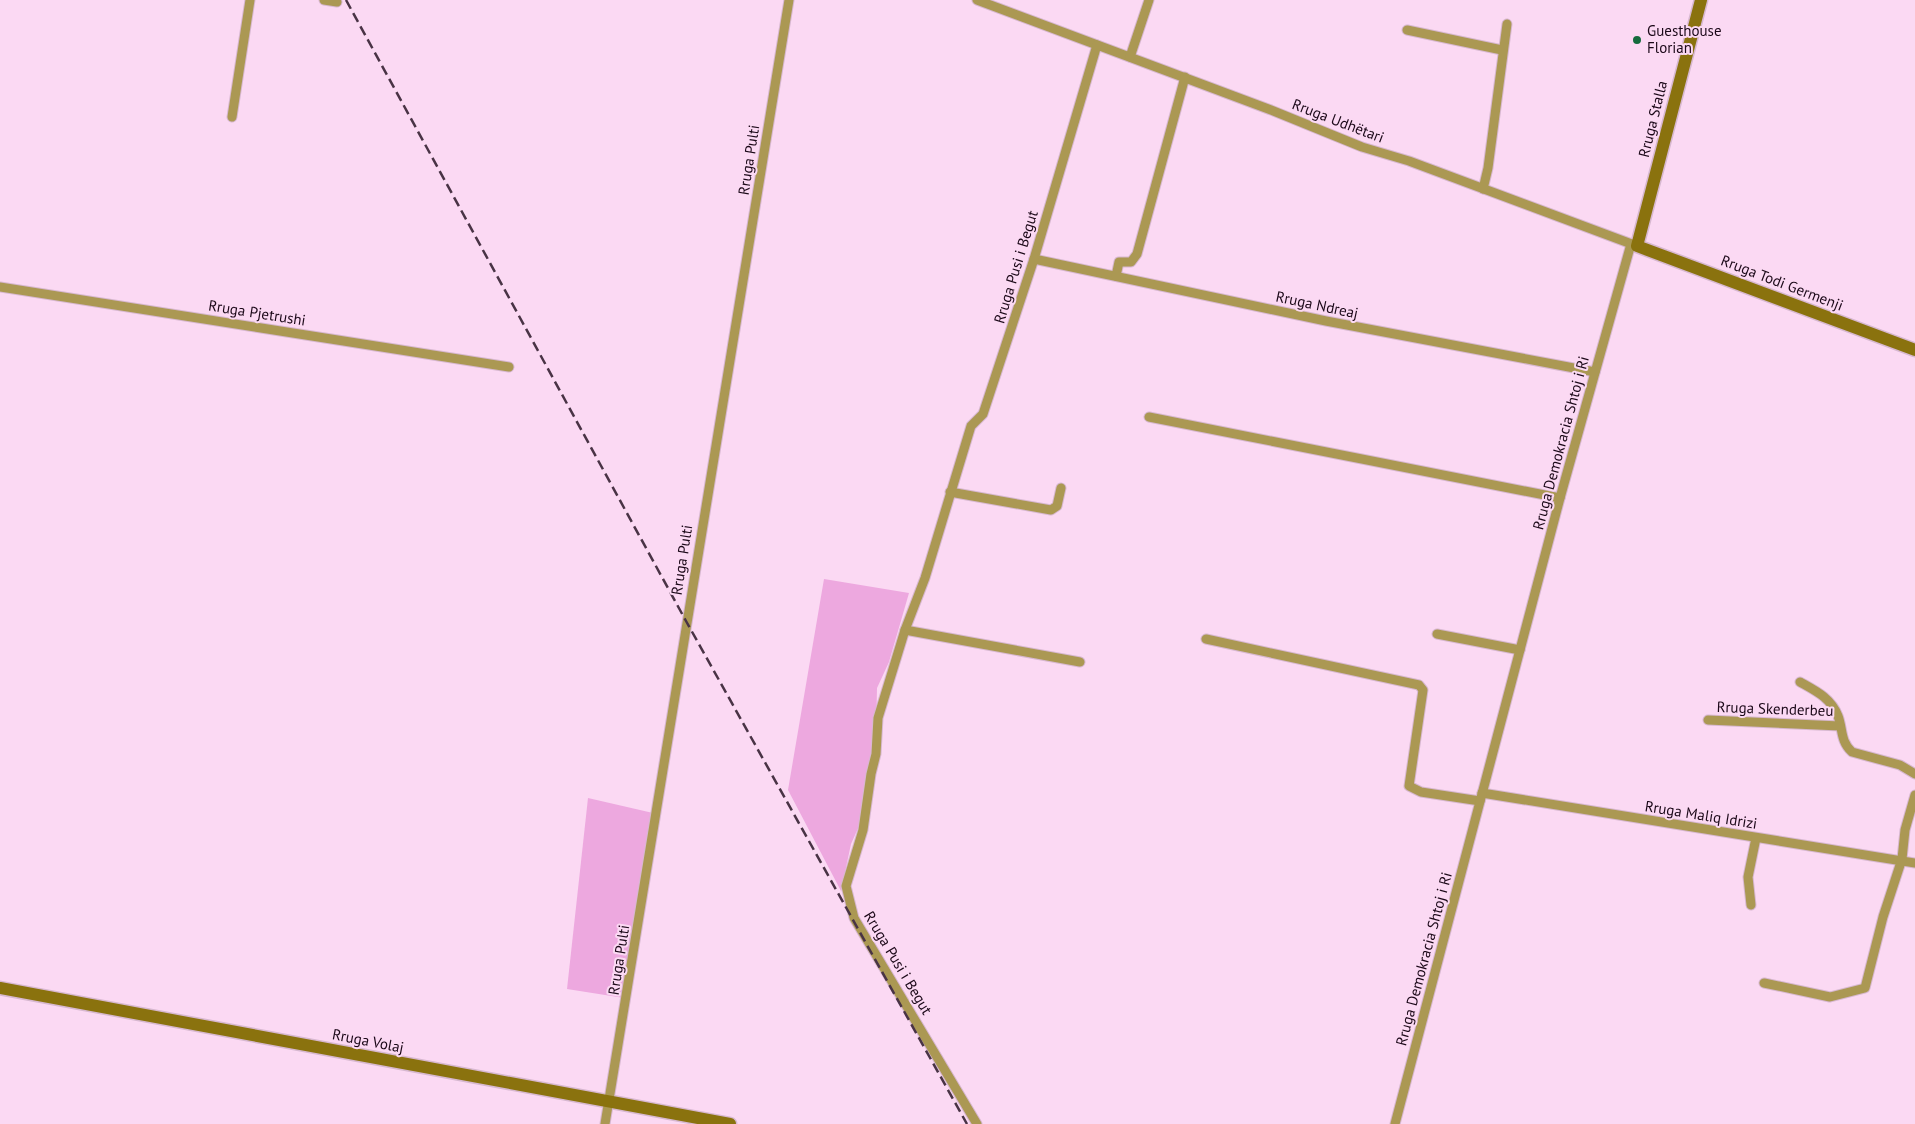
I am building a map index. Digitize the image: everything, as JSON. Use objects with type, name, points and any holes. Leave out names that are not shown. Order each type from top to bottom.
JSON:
[{"type":"street","points":[[232,117],[250,0]]},
{"type":"street","points":[[324,0],[337,2]]},
{"type":"street","name":"Rruga Pulti","points":[[605,1124],[610,1103],[686,621],[789,0]]},
{"type":"street","name":"Rruga Udhëtari","points":[[977,0],[1184,77],[1362,147],[1409,161],[1634,245]]},
{"type":"street","points":[[1130,57],[1149,0]]},
{"type":"street","name":"Rruga Stalla","points":[[1634,245],[1701,0]]},
{"type":"street","points":[[1482,189],[1488,168],[1502,50],[1507,24]]},
{"type":"street","points":[[1407,30],[1502,50]]},
{"type":"street","name":"Rruga Pusi i Begut","points":[[977,1124],[854,918],[846,886],[863,830],[871,774],[876,754],[878,718],[925,578],[971,426],[983,414],[1034,259],[1097,45]]},
{"type":"street","points":[[1116,276],[1120,262],[1131,262],[1137,254],[1184,77]]},
{"type":"street","name":"Rruga Todi Germenji","points":[[1634,245],[1915,350]]},
{"type":"street","name":"Rruga Demokracia Shtoj i Ri","points":[[1395,1124],[1560,498],[1595,372],[1634,245]]},
{"type":"street","name":"Rruga Ndreaj","points":[[1034,259],[1326,322],[1595,372]]},
{"type":"street","name":"Rruga Pjetrushi","points":[[0,287],[509,367]]},
{"type":"street","points":[[1149,416],[1560,498]]},
{"type":"street","points":[[950,492],[1051,510],[1057,506],[1062,488]]},
{"type":"street","points":[[906,630],[1080,662]]},
{"type":"street","points":[[1437,634],[1520,650]]},
{"type":"street","points":[[1206,639],[1419,685],[1423,690],[1409,786],[1421,792],[1481,797]]},
{"type":"street","name":"Rruga Skenderbeu","points":[[1800,682],[1831,702],[1838,716],[1842,738],[1852,752],[1900,765],[1915,774]]},
{"type":"street","name":"Rruga Skenderbeu","points":[[1708,720],[1840,726]]},
{"type":"street","points":[[1764,983],[1830,997],[1865,988],[1883,917],[1902,860],[1905,830],[1915,795]]},
{"type":"street","name":"Rruga Maliq Idrizi","points":[[1481,797],[1915,863]]},
{"type":"street","points":[[1751,905],[1748,876],[1756,838]]},
{"type":"street","name":"Rruga Volaj","points":[[0,988],[730,1124]]},
{"type":"shaded area","points":[[824,579],[909,593],[889,662],[877,688],[876,738],[860,824],[851,844],[841,891],[788,790]]},
{"type":"shaded area","points":[[588,798],[653,813],[624,998],[567,989]]},
{"type":"railway","points":[[346,0],[686,621],[967,1124]]},
{"type":"place","name":"Guesthouse Florian","points":[[1637,40]]}]
